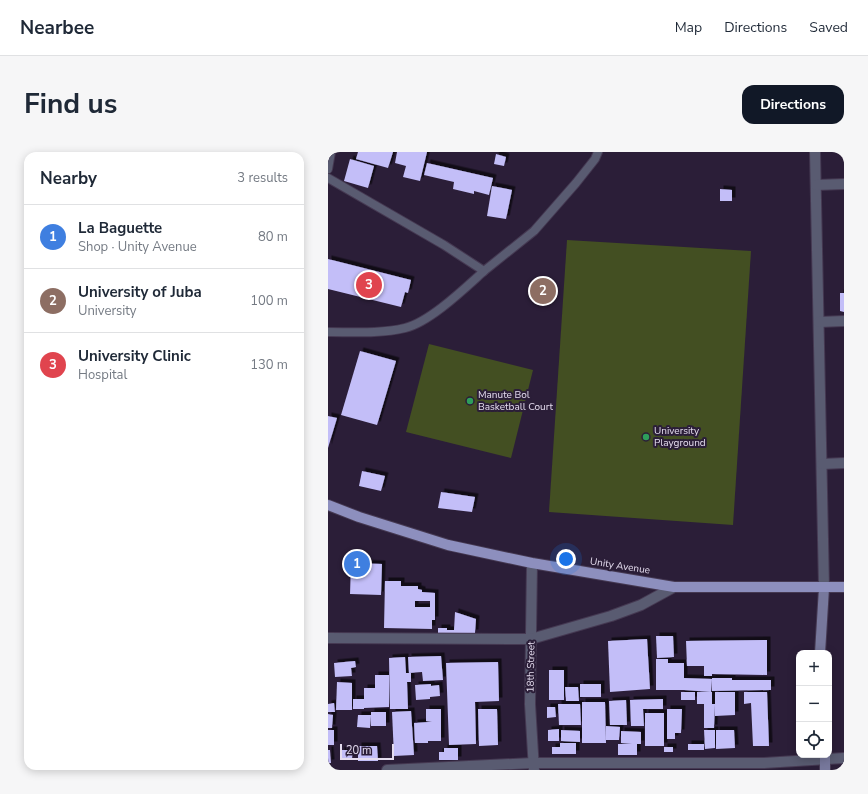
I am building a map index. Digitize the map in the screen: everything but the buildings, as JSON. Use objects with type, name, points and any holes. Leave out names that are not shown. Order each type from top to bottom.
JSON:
[{"type":"main road","name":"Unity Avenue","points":[[328,505],[359,517],[448,545],[532,563],[674,587],[844,587]]},
{"type":"main road","points":[[820,650],[824,588]]},
{"type":"street","points":[[815,152],[824,588]]},
{"type":"street","points":[[816,185],[844,184]]},
{"type":"street","points":[[819,322],[844,321]]},
{"type":"street","points":[[822,464],[844,463]]},
{"type":"street","name":"18th Street","points":[[532,563],[530,704],[533,766]]},
{"type":"street","points":[[328,638],[531,639],[611,616],[641,605],[674,587]]},
{"type":"street","points":[[387,770],[533,766],[825,762],[844,758]]},
{"type":"lane","points":[[328,169],[332,152]]},
{"type":"lane","points":[[328,332],[385,331],[406,328],[449,302],[484,271],[534,232],[576,183],[595,159],[598,152]]},
{"type":"lane","points":[[328,178],[444,245],[484,271]]},
{"type":"green space","name":"University Playground","points":[[567,240],[751,251],[733,525],[549,512]]},
{"type":"green space","name":"Manute Bol Basketball Court","points":[[429,344],[533,370],[511,458],[406,432]]},
{"type":"place","name":"University Clinic","points":[[369,285]]},
{"type":"place","name":"University of Juba","points":[[543,291]]},
{"type":"place","name":"Manute Bol Basketball Court","points":[[470,401]]},
{"type":"place","name":"University Playground","points":[[646,437]]},
{"type":"place","name":"La Baguette","points":[[357,564]]}]
